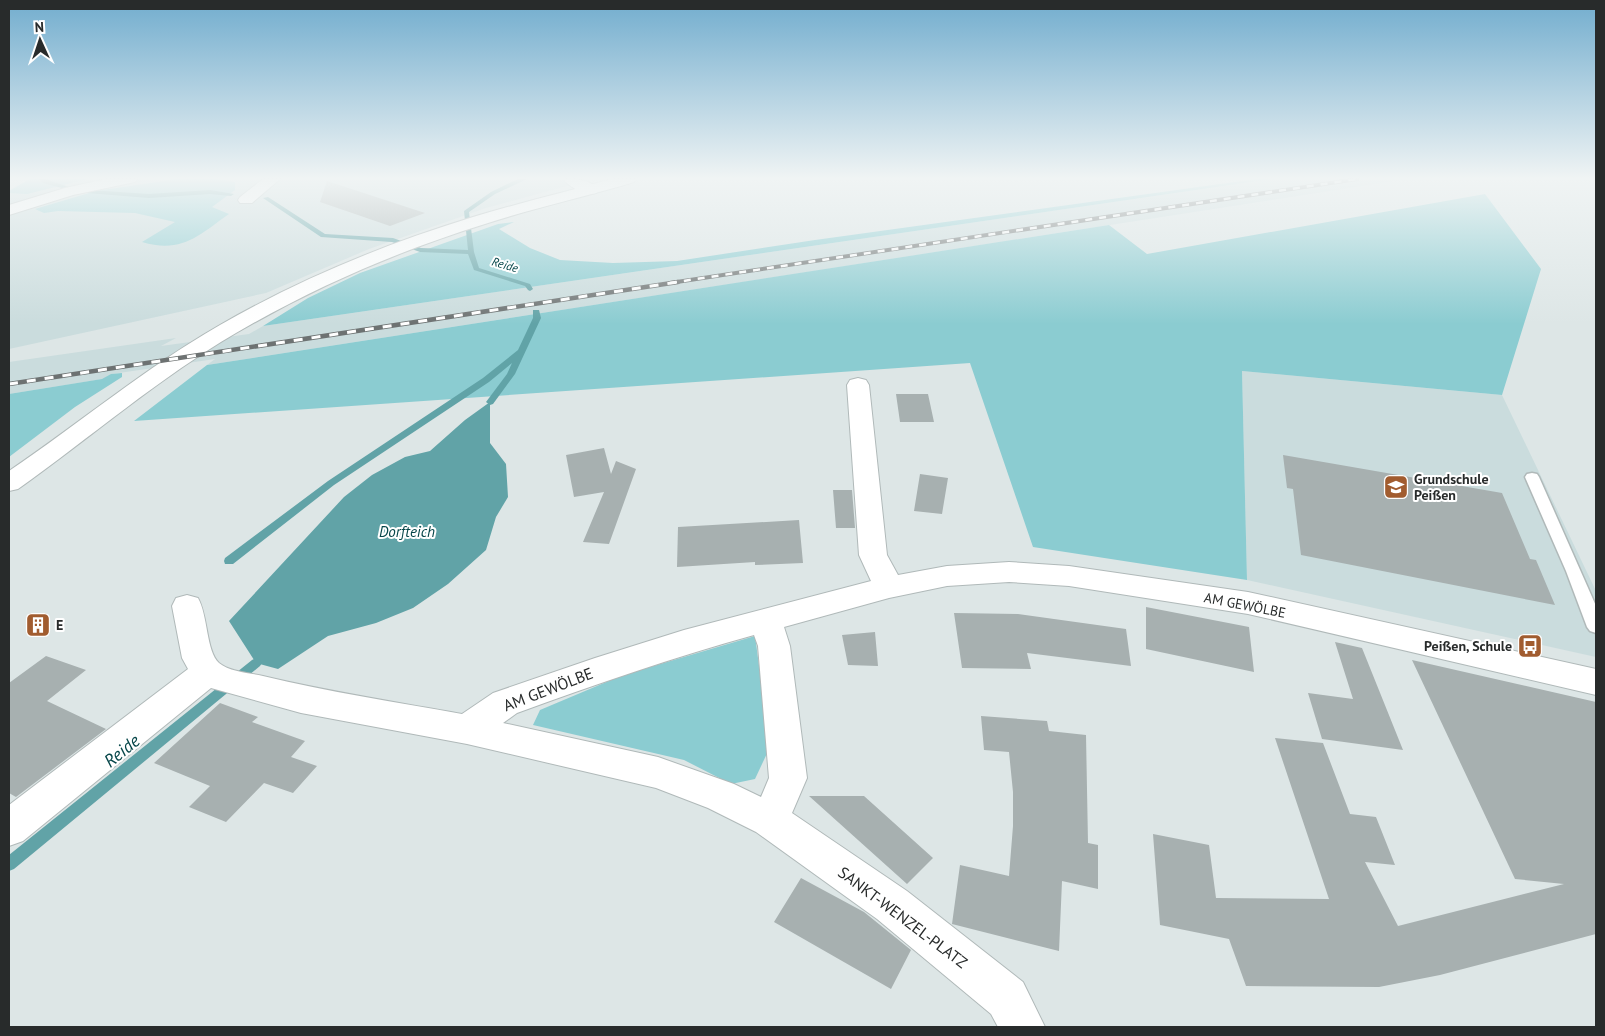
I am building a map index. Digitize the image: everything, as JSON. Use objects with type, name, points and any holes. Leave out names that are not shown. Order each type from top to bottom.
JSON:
[{"type":"street","points":[[9,483],[157,374],[210,340],[310,286],[399,248],[460,227]]},
{"type":"street","points":[[858,385],[873,556],[889,587]]},
{"type":"street","name":"AM GEWÖLBE","points":[[467,729],[505,703],[667,648],[889,587],[947,576],[1010,572],[1069,576],[1248,604],[1596,682]]},
{"type":"street","points":[[188,606],[198,658],[225,680],[467,729]]},
{"type":"street","points":[[766,621],[774,646],[788,778],[770,820]]},
{"type":"street","points":[[9,828],[225,680]]},
{"type":"street","name":"SANKT-WENZEL-PLATZ","points":[[467,729],[658,774],[721,796],[770,820],[892,905],[1007,998],[1022,1027]]},
{"type":"lane","points":[[1532,477],[1574,571],[1596,627]]},
{"type":"shaded area","points":[[9,227],[431,227],[369,249],[266,293],[9,349]]},
{"type":"shaded area","points":[[166,227],[210,227],[199,235],[179,244],[168,246],[142,242]]},
{"type":"shaded area","points":[[489,227],[503,227],[499,229],[530,248],[560,260],[613,263],[677,261],[906,227],[939,227],[263,326],[308,298],[360,273]]},
{"type":"shaded area","points":[[939,227],[1095,227],[207,365],[215,359],[112,374],[103,379],[9,394],[9,362],[176,338],[161,346],[249,334],[263,326]]},
{"type":"shaded area","points":[[1094,227],[1112,227],[1147,254],[1297,227],[1510,227],[1541,269],[1502,395],[1242,371],[1247,580],[1033,547],[970,363],[134,421],[207,365]]},
{"type":"shaded area","name":"Grundschule Peißen","points":[[1242,371],[1502,395],[1596,591],[1596,657],[1247,580]]},
{"type":"shaded area","points":[[122,373],[122,377],[75,407],[9,457],[9,394],[102,379],[111,374]]},
{"type":"shaded area","points":[[755,636],[770,747],[755,779],[731,784],[684,760],[533,725],[540,710],[623,675]]},
{"type":"water","name":"Dorfteich","points":[[490,402],[490,443],[506,464],[508,497],[496,517],[486,550],[448,584],[413,608],[376,623],[328,636],[278,669],[256,663],[229,621],[344,497],[372,475],[405,457],[430,451],[465,420]]},
{"type":"building","points":[[896,394],[928,394],[934,422],[900,422]]},
{"type":"building","points":[[604,448],[611,474],[616,461],[636,469],[609,544],[583,542],[604,492],[574,497],[566,455]]},
{"type":"building","points":[[1283,455],[1502,493],[1530,559],[1536,560],[1555,605],[1301,555],[1293,489],[1287,488]]},
{"type":"building","points":[[920,474],[948,478],[942,514],[914,511]]},
{"type":"building","points":[[833,490],[852,490],[855,528],[836,528]]},
{"type":"building","points":[[799,520],[803,563],[755,565],[755,562],[677,567],[678,527]]},
{"type":"building","points":[[1146,607],[1249,627],[1254,672],[1146,649]]},
{"type":"building","points":[[954,613],[1018,614],[1126,629],[1131,666],[1027,653],[1031,669],[962,668]]},
{"type":"building","points":[[875,632],[878,666],[848,665],[842,635]]},
{"type":"building","points":[[1335,642],[1362,648],[1403,750],[1322,739],[1308,693],[1353,699]]},
{"type":"building","points":[[46,656],[86,670],[47,701],[106,729],[16,797],[9,793],[9,683]]},
{"type":"building","points":[[1412,660],[1596,702],[1596,934],[1440,975],[1379,987],[1246,986],[1229,939],[1160,925],[1153,834],[1209,845],[1216,898],[1329,899],[1275,738],[1323,743],[1350,814],[1376,817],[1395,865],[1365,862],[1398,926],[1564,884],[1515,879]]},
{"type":"building","points":[[220,703],[258,717],[252,722],[305,741],[291,757],[317,766],[293,793],[264,783],[226,822],[189,807],[210,786],[154,763]]},
{"type":"building","points":[[981,716],[1047,721],[1049,731],[1086,735],[1088,843],[1098,845],[1098,889],[1062,881],[1059,951],[952,924],[960,865],[1009,876],[1013,826],[1013,792],[1009,752],[984,750]]},
{"type":"building","points":[[809,796],[864,796],[933,858],[907,884]]},
{"type":"building","points":[[801,878],[864,912],[911,950],[891,989],[774,922]]},
{"type":"waterway","points":[[310,227],[323,236],[393,240],[420,250],[471,252]]},
{"type":"waterway","name":"Reide","points":[[468,227],[471,252]]},
{"type":"waterway","name":"Reide","points":[[471,252],[476,269],[528,285],[530,289]]},
{"type":"waterway","name":"Reide","points":[[521,351],[537,318],[536,312]]},
{"type":"waterway","points":[[229,561],[331,483],[486,380],[521,351]]},
{"type":"waterway","name":"Reide","points":[[490,402],[511,374],[521,351]]},
{"type":"waterway","name":"Reide","points":[[9,864],[256,663]]},
{"type":"railway","points":[[670,283],[1038,227]]},
{"type":"railway","points":[[9,384],[678,282]]},
{"type":"place","name":"Grundschule Peißen","points":[[1396,487]]},
{"type":"place","name":"E","points":[[38,625]]},
{"type":"place","name":"Peißen, Schule","points":[[1530,646]]}]
